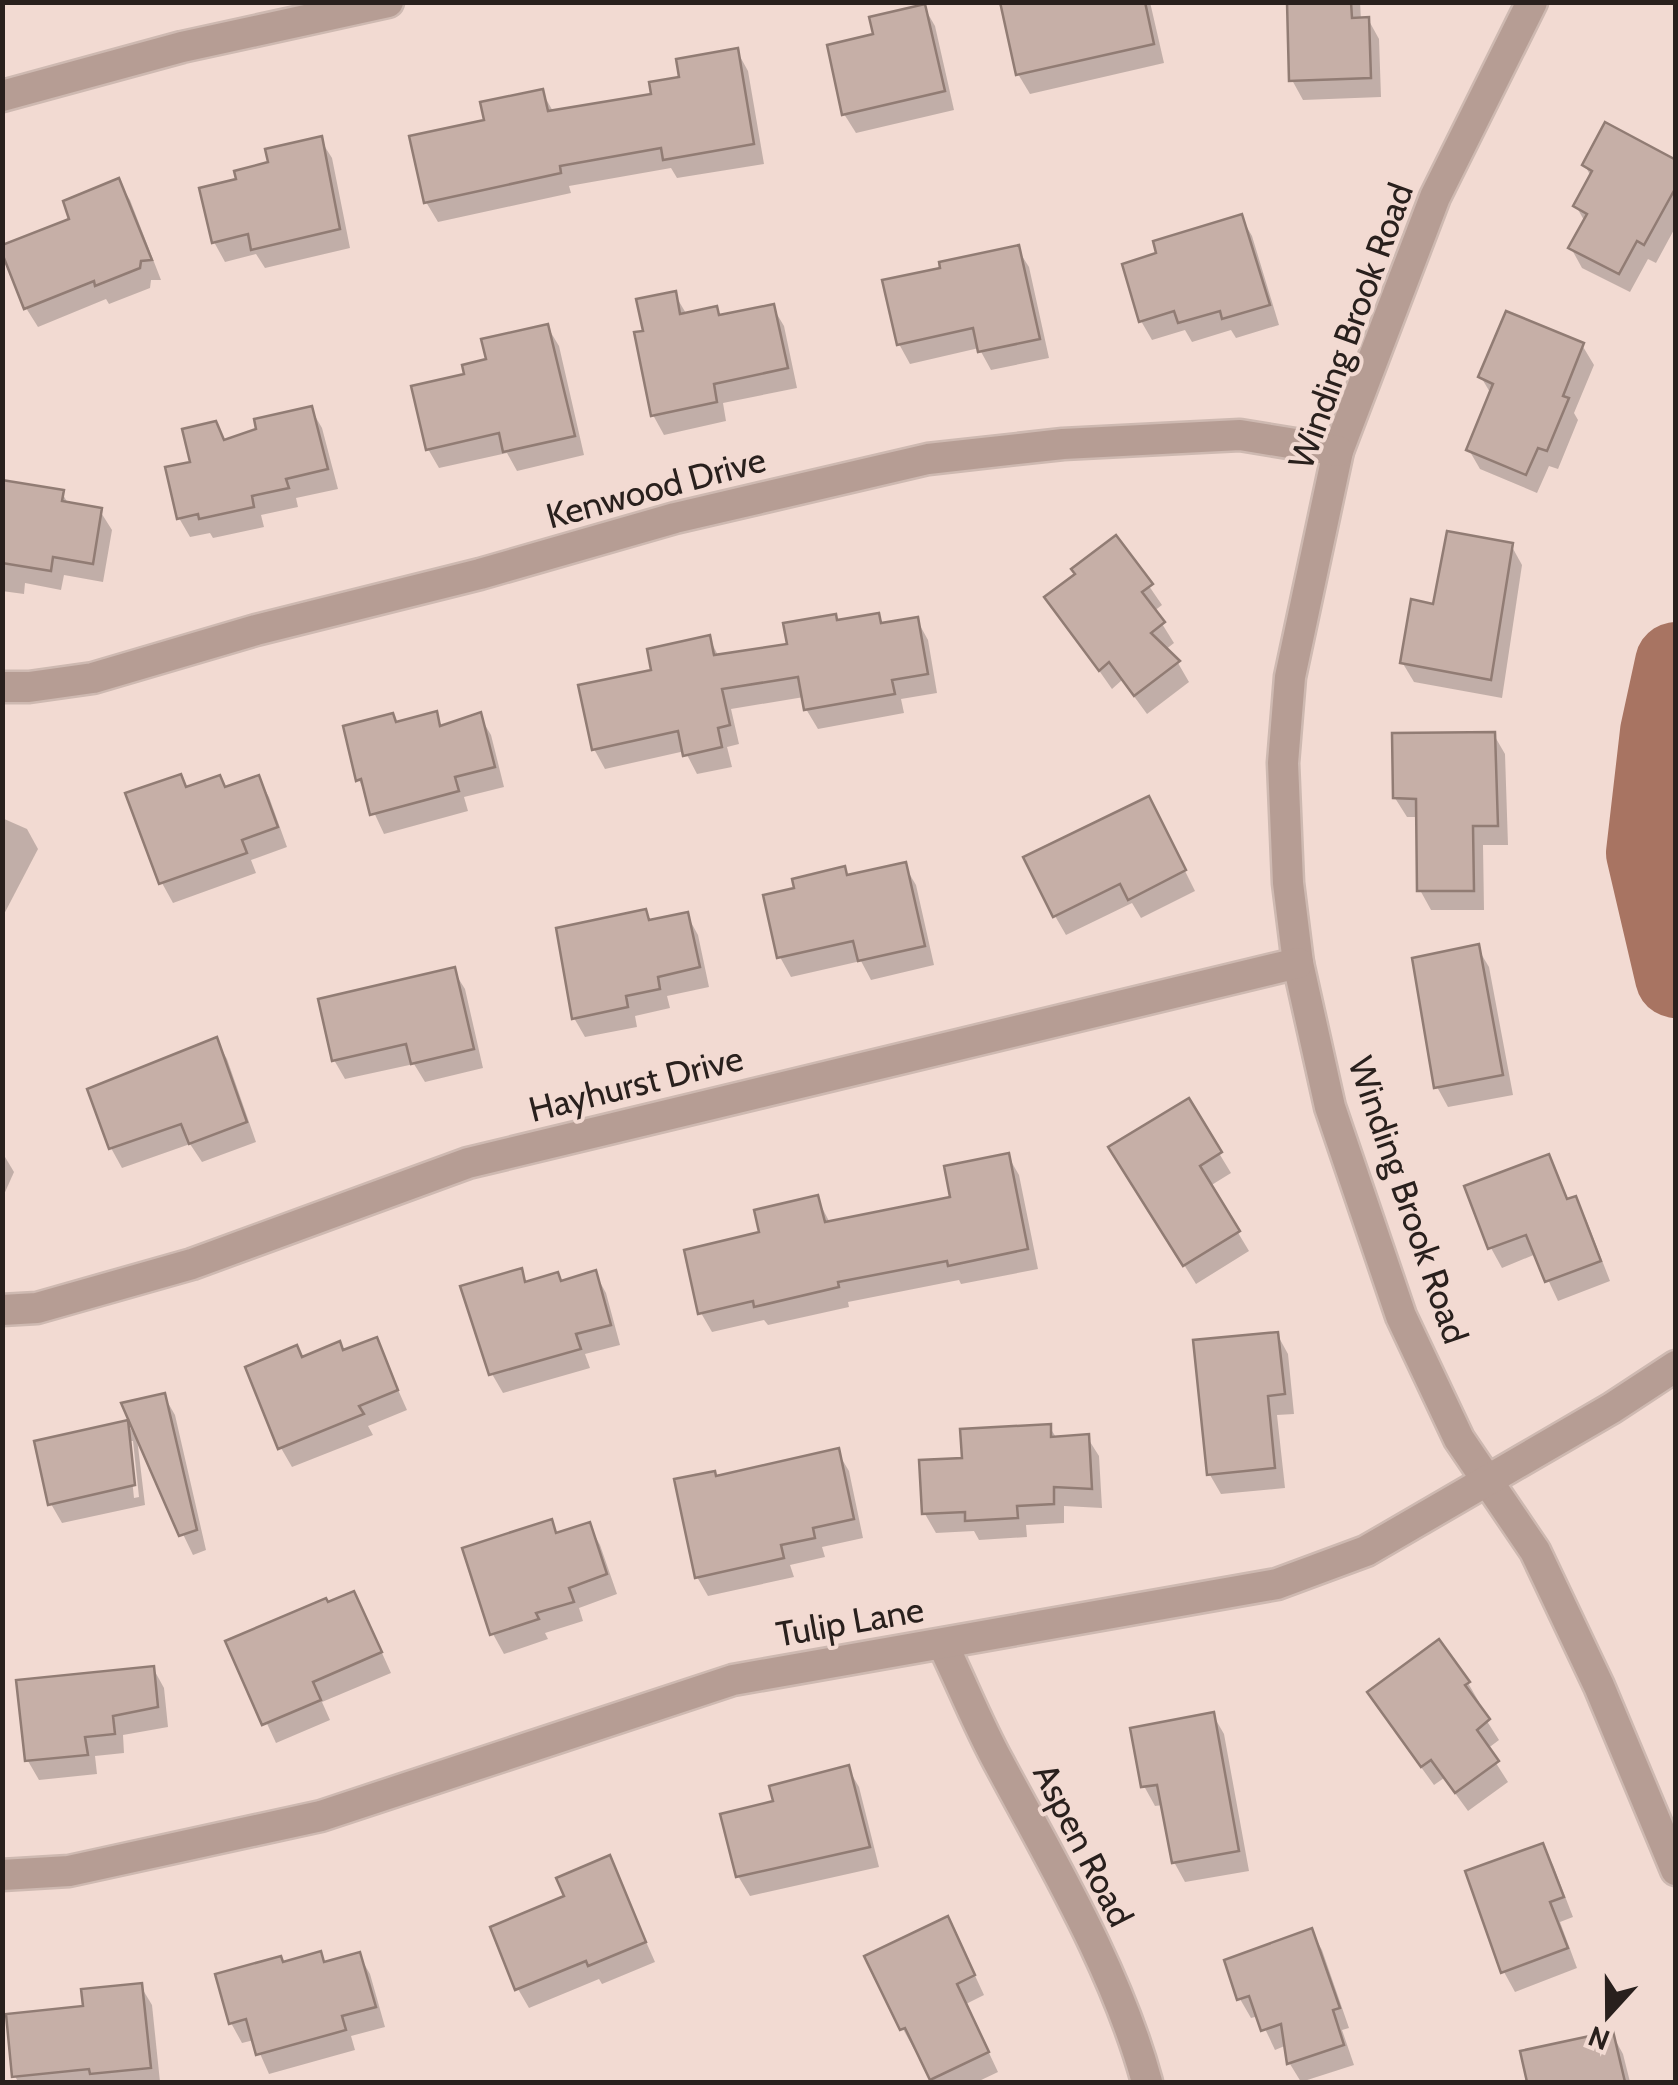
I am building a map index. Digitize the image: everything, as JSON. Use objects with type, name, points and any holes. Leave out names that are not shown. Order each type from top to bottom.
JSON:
[{"type":"street","points":[[2,96],[182,47],[388,2]]},
{"type":"street","name":"Winding Brook Road","points":[[1532,2],[1435,197],[1338,451],[1290,677],[1282,763],[1288,883],[1298,964],[1330,1107],[1401,1316],[1459,1439],[1535,1551],[1599,1686],[1676,1870]]},
{"type":"street","name":"Kenwood Drive","points":[[2,688],[94,678],[256,630],[480,574],[675,518],[928,460],[1063,444],[1240,435],[1338,451]]},
{"type":"street","name":"Hayhurst Drive","points":[[2,1310],[37,1308],[192,1264],[468,1163],[1298,964]]},
{"type":"street","name":"Tulip Lane","points":[[2,1875],[69,1871],[321,1816],[733,1680],[1277,1584],[1366,1551],[1612,1408],[1676,1366]]},
{"type":"street","name":"Aspen Road","points":[[944,1644],[996,1759],[1050,1855],[1134,2036],[1147,2082]]},
{"type":"building","points":[[1000,2],[1145,2],[1154,44],[1016,75]]},
{"type":"building","points":[[1287,2],[1351,2],[1352,18],[1369,17],[1371,78],[1289,81]]},
{"type":"building","points":[[925,4],[945,91],[842,115],[827,45],[873,34],[869,17]]},
{"type":"building","points":[[738,48],[754,144],[663,160],[661,148],[560,166],[561,173],[424,203],[409,136],[484,120],[480,102],[543,89],[548,111],[651,94],[649,82],[679,77],[676,59]]},
{"type":"building","points":[[1605,122],[1676,160],[1676,187],[1644,245],[1637,241],[1619,274],[1568,248],[1587,214],[1573,206],[1592,171],[1582,165]]},
{"type":"building","points":[[322,136],[340,229],[251,250],[248,234],[212,243],[199,188],[236,179],[234,171],[268,162],[265,149]]},
{"type":"building","points":[[119,178],[152,260],[141,261],[140,268],[95,286],[94,281],[24,309],[2,245],[69,219],[63,201]]},
{"type":"building","points":[[1242,214],[1270,305],[1222,319],[1220,311],[1178,323],[1174,311],[1139,322],[1122,264],[1156,253],[1153,241]]},
{"type":"building","points":[[1019,245],[1040,339],[978,352],[973,328],[897,345],[882,280],[940,268],[939,262]]},
{"type":"building","points":[[676,291],[680,314],[717,306],[719,315],[774,304],[788,368],[714,384],[717,402],[651,416],[634,332],[643,331],[636,299]]},
{"type":"building","points":[[1506,311],[1584,343],[1563,396],[1569,398],[1547,451],[1538,448],[1526,475],[1466,450],[1493,384],[1478,377]]},
{"type":"building","points":[[548,324],[575,436],[503,452],[499,433],[426,450],[411,386],[464,374],[462,365],[486,359],[481,339]]},
{"type":"building","points":[[312,406],[328,469],[286,479],[289,488],[252,496],[254,507],[199,519],[198,514],[177,519],[165,467],[190,462],[182,429],[216,421],[224,440],[256,429],[254,419]]},
{"type":"building","points":[[2,480],[64,490],[62,501],[102,508],[93,564],[53,557],[51,571],[2,563]]},
{"type":"building","points":[[1447,531],[1513,543],[1491,680],[1400,663],[1411,599],[1433,604]]},
{"type":"building","points":[[1116,535],[1153,584],[1142,592],[1165,622],[1151,633],[1180,661],[1134,696],[1109,662],[1099,671],[1044,597],[1075,574],[1071,569]]},
{"type":"building","points":[[879,613],[881,623],[918,617],[928,674],[892,680],[895,694],[804,710],[798,677],[722,689],[730,725],[718,728],[722,747],[683,756],[678,731],[592,750],[578,685],[651,670],[647,649],[710,635],[714,655],[787,644],[783,623],[836,614],[837,620]]},
{"type":"building","points":[[437,711],[440,726],[481,712],[495,767],[455,777],[459,791],[370,815],[361,779],[356,781],[343,726],[393,713],[396,722]]},
{"type":"building","points":[[1495,732],[1498,826],[1473,826],[1474,891],[1417,891],[1416,799],[1393,798],[1392,733]]},
{"type":"building","points":[[181,774],[186,787],[220,775],[225,787],[259,775],[278,827],[242,840],[247,853],[159,884],[125,793]]},
{"type":"building","points":[[1149,796],[1186,870],[1128,900],[1120,884],[1053,917],[1023,857]]},
{"type":"building","points":[[906,862],[925,946],[858,961],[853,941],[777,958],[763,895],[794,888],[792,879],[845,866],[847,875]]},
{"type":"building","points":[[646,909],[649,920],[688,912],[700,967],[658,977],[660,989],[626,996],[628,1007],[572,1019],[556,928]]},
{"type":"building","points":[[1479,944],[1503,1075],[1434,1088],[1412,958]]},
{"type":"building","points":[[455,967],[474,1049],[411,1064],[406,1044],[332,1061],[318,999]]},
{"type":"building","points":[[217,1037],[247,1122],[189,1144],[181,1124],[109,1149],[87,1089]]},
{"type":"building","points":[[1189,1098],[1222,1152],[1200,1166],[1240,1231],[1183,1266],[1108,1147]]},
{"type":"building","points":[[1009,1153],[1028,1249],[948,1266],[947,1261],[838,1282],[839,1287],[754,1307],[753,1301],[698,1314],[684,1250],[759,1232],[754,1210],[818,1195],[825,1222],[950,1197],[944,1166]]},
{"type":"building","points":[[1549,1154],[1567,1199],[1576,1196],[1601,1261],[1545,1282],[1526,1235],[1488,1249],[1464,1186]]},
{"type":"building","points":[[522,1268],[525,1282],[558,1272],[561,1281],[596,1270],[611,1325],[576,1334],[581,1349],[489,1375],[460,1286]]},
{"type":"building","points":[[1278,1332],[1285,1394],[1268,1396],[1275,1468],[1207,1475],[1193,1340]]},
{"type":"building","points":[[377,1337],[398,1390],[359,1406],[364,1414],[278,1449],[245,1367],[297,1345],[302,1357],[340,1341],[343,1350]]},
{"type":"building","points":[[165,1393],[197,1530],[179,1536],[121,1403]]},
{"type":"building","points":[[128,1420],[135,1485],[48,1505],[34,1441]]},
{"type":"building","points":[[1051,1424],[1051,1437],[1089,1434],[1092,1489],[1054,1487],[1054,1504],[1017,1506],[1018,1518],[965,1521],[965,1512],[922,1514],[919,1460],[962,1458],[960,1429]]},
{"type":"building","points":[[839,1448],[854,1519],[813,1528],[815,1538],[781,1545],[784,1558],[695,1578],[674,1479],[715,1471],[716,1476]]},
{"type":"building","points":[[552,1519],[556,1533],[590,1522],[607,1574],[569,1588],[574,1602],[536,1613],[539,1619],[490,1635],[462,1548]]},
{"type":"building","points":[[354,1591],[382,1652],[313,1682],[321,1700],[262,1725],[225,1641],[326,1598],[328,1602]]},
{"type":"building","points":[[1439,1639],[1470,1682],[1465,1685],[1490,1719],[1477,1730],[1499,1761],[1455,1793],[1431,1760],[1421,1767],[1367,1692]]},
{"type":"building","points":[[154,1666],[158,1707],[113,1716],[115,1734],[85,1737],[88,1755],[25,1761],[16,1680]]},
{"type":"building","points":[[1214,1712],[1239,1851],[1172,1863],[1157,1785],[1141,1787],[1130,1728]]},
{"type":"building","points":[[849,1765],[870,1847],[736,1877],[720,1814],[773,1801],[769,1786]]},
{"type":"building","points":[[1543,1843],[1564,1897],[1550,1902],[1568,1948],[1501,1973],[1465,1871]]},
{"type":"building","points":[[610,1855],[646,1942],[515,1990],[490,1927],[564,1896],[556,1878]]},
{"type":"building","points":[[948,1916],[975,1975],[957,1984],[989,2052],[930,2080],[864,1956]]},
{"type":"building","points":[[1312,1928],[1340,2008],[1333,2010],[1344,2045],[1287,2064],[1281,2024],[1261,2031],[1249,1996],[1237,2000],[1224,1960]]},
{"type":"building","points":[[321,1951],[324,1962],[360,1952],[376,2007],[342,2016],[346,2030],[256,2055],[246,2019],[229,2024],[215,1974],[281,1956],[283,1962]]},
{"type":"building","points":[[142,1983],[151,2068],[90,2074],[89,2069],[12,2077],[6,2014],[83,2006],[81,1989]]},
{"type":"building","points":[[1613,2031],[1625,2082],[1527,2082],[1520,2051]]},
{"type":"waterway","points":[[1676,663],[1661,732],[1647,853],[1676,977]]}]
